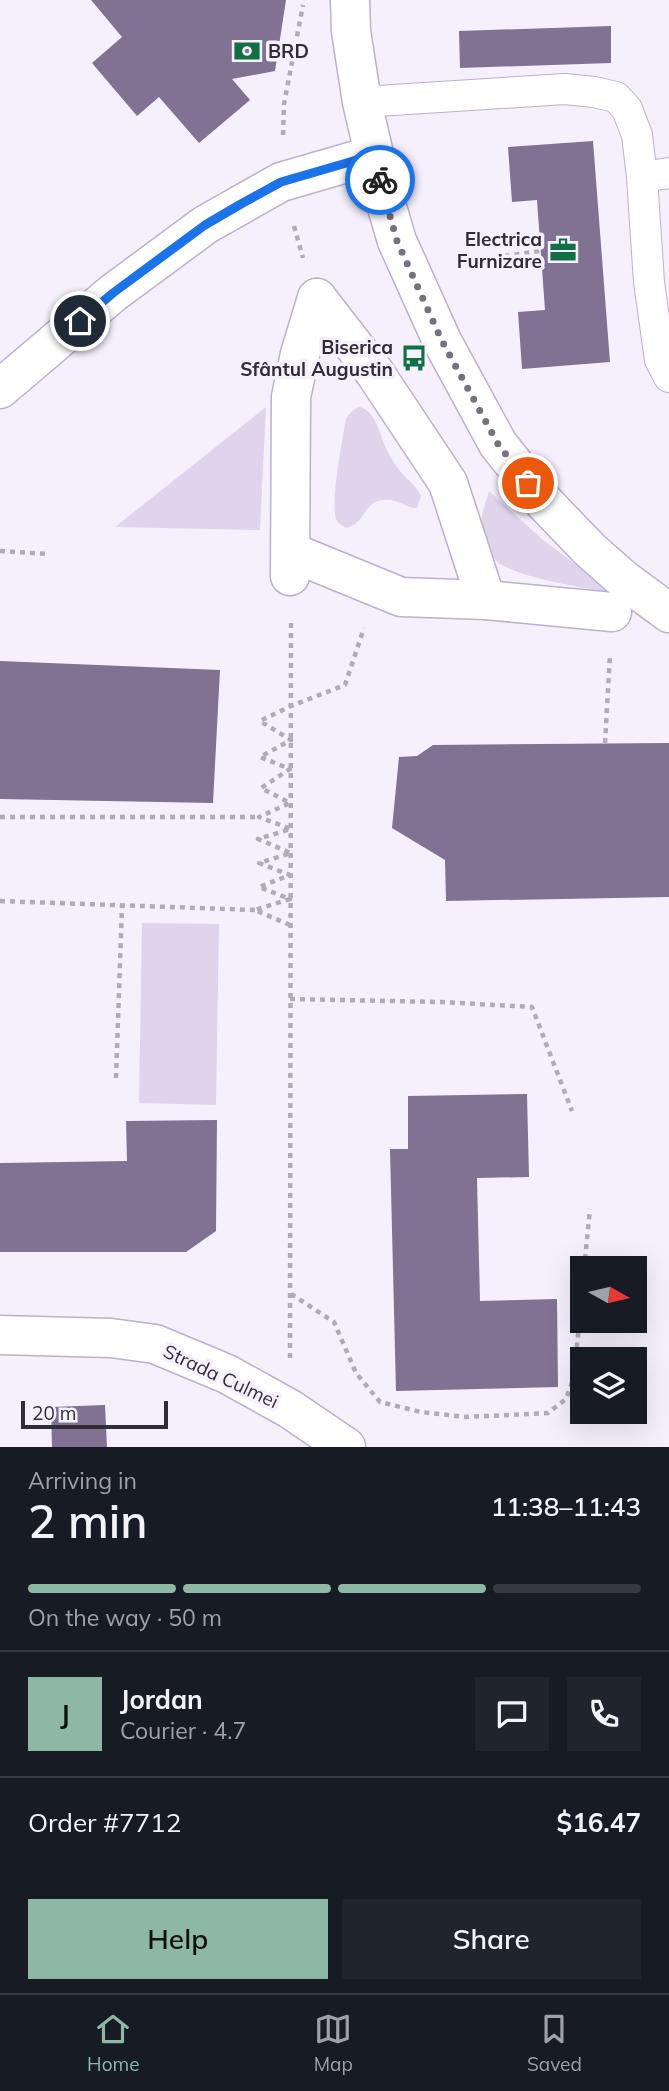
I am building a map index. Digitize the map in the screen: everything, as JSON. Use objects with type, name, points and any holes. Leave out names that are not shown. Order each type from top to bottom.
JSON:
[{"type":"street","points":[[350,0],[351,31],[362,102],[384,197],[397,241],[442,341],[498,444],[544,502],[589,549],[623,579],[669,613]]},
{"type":"street","points":[[0,389],[113,293],[205,225],[281,182],[374,155]]},
{"type":"street","points":[[485,600],[448,483],[375,373],[317,298],[300,354],[291,397],[291,565],[401,597],[485,600],[612,612]]},
{"type":"street","name":"Strada Culmei","points":[[0,1335],[111,1338],[155,1344],[227,1374],[321,1428],[346,1447]]},
{"type":"lane","points":[[362,102],[565,89],[616,97],[627,109],[656,175],[649,282],[660,360],[669,377]]},
{"type":"path","points":[[503,256],[540,251]]},
{"type":"path","points":[[0,551],[48,554]]},
{"type":"path","points":[[290,1409],[291,565]]},
{"type":"path","points":[[605,743],[612,612]]},
{"type":"path","points":[[291,740],[260,721],[345,685],[365,624]]},
{"type":"path","points":[[290,769],[260,757],[291,740]]},
{"type":"path","points":[[290,769],[261,788],[290,803]]},
{"type":"path","points":[[259,817],[290,803]]},
{"type":"path","points":[[0,817],[259,817],[291,829]]},
{"type":"path","points":[[291,829],[258,839],[291,853]]},
{"type":"path","points":[[290,875],[259,863],[291,853]]},
{"type":"path","points":[[290,875],[259,887],[290,899]]},
{"type":"path","points":[[0,901],[256,910],[290,899]]},
{"type":"path","points":[[116,1078],[121,905]]},
{"type":"path","points":[[256,910],[290,925]]},
{"type":"path","points":[[290,999],[533,1007],[572,1111]]},
{"type":"path","points":[[585,1256],[590,1209]]},
{"type":"path","points":[[290,1293],[334,1322],[356,1373],[380,1402],[421,1412],[466,1417],[548,1413],[566,1399],[574,1377],[578,1334]]},
{"type":"shaded area","points":[[266,407],[260,530],[115,527]]},
{"type":"shaded area","points":[[359,407],[370,413],[393,462],[421,496],[417,508],[391,500],[375,502],[358,521],[346,528],[337,521],[335,513],[336,487],[346,418]]},
{"type":"shaded area","points":[[489,491],[542,539],[613,593],[541,579],[498,562],[488,549],[482,528]]},
{"type":"shaded area","points":[[142,923],[219,924],[216,1105],[139,1103]]},
{"type":"building","points":[[91,0],[286,0],[275,71],[232,79],[250,100],[199,143],[159,97],[137,116],[92,63],[122,37]]},
{"type":"building","points":[[611,26],[611,63],[460,68],[459,31]]},
{"type":"building","points":[[593,141],[610,362],[522,369],[518,312],[545,310],[537,200],[512,202],[508,147]]},
{"type":"building","points":[[0,661],[220,670],[213,803],[0,799]]},
{"type":"building","points":[[669,743],[669,897],[446,901],[445,860],[392,828],[399,757],[417,756],[433,745]]},
{"type":"building","points":[[527,1094],[529,1177],[477,1178],[480,1301],[557,1299],[558,1387],[396,1391],[390,1149],[408,1149],[408,1096]]},
{"type":"building","points":[[217,1120],[216,1231],[186,1252],[0,1252],[0,1163],[127,1161],[126,1121]]},
{"type":"building","points":[[105,1405],[107,1447],[52,1447],[51,1407]]},
{"type":"way so far","points":[[380,180],[397,241],[442,341],[498,444],[528,483]]},
{"type":"place","name":"BRD","points":[[247,51]]},
{"type":"place","name":"Electrica Furnizare","points":[[563,250]]},
{"type":"place","name":"Biserica Sfântul Augustin","points":[[414,358]]},
{"type":"route","points":[[80,321],[113,293],[205,225],[281,182],[374,155],[380,180]]}]
